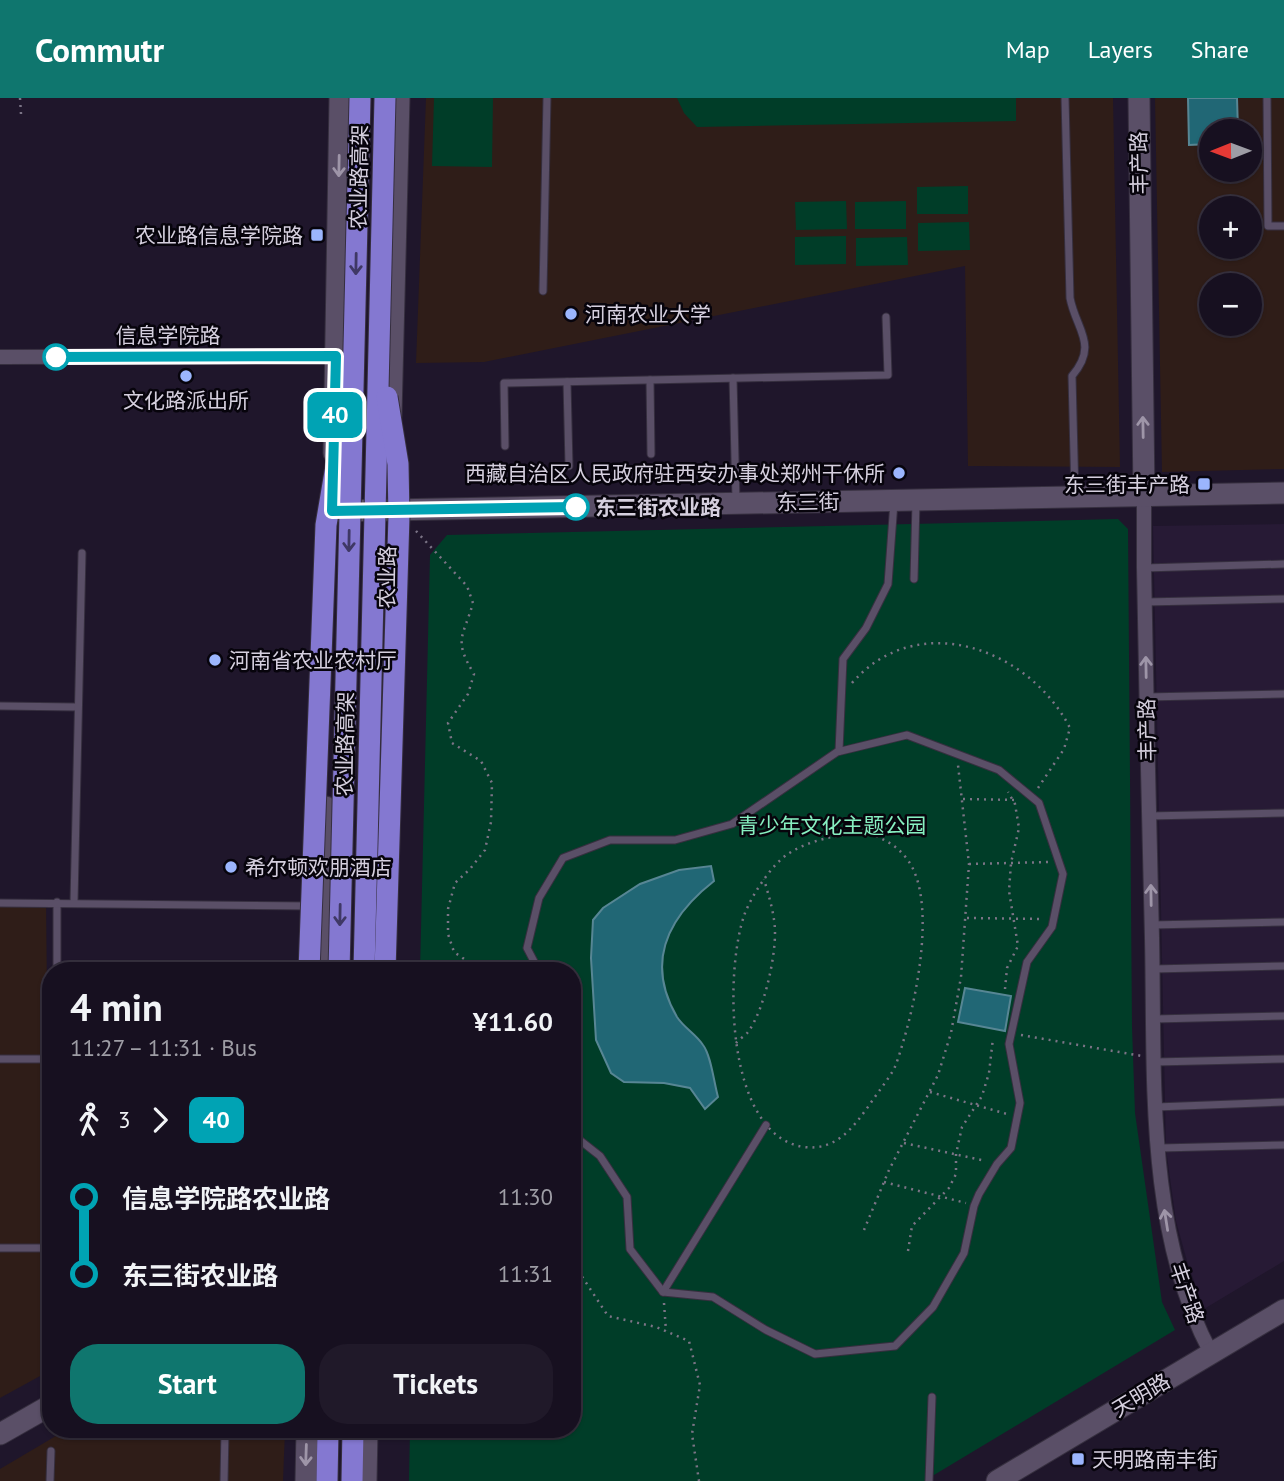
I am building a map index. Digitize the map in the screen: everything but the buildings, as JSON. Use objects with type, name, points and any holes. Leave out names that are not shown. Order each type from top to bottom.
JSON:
[{"type":"highway","name":"农业路高架","points":[[339,962],[360,98]]},
{"type":"highway","name":"农业路高架","points":[[364,962],[385,98]]},
{"type":"highway","points":[[379,360],[395,435],[399,516],[385,962]]},
{"type":"highway","points":[[309,962],[326,525],[353,378]]},
{"type":"highway","points":[[327,1481],[328,1438]]},
{"type":"highway","points":[[352,1481],[353,1438]]},
{"type":"street","points":[[321,962],[340,98]]},
{"type":"street","name":"农业路","points":[[378,962],[396,510],[399,98]]},
{"type":"street","name":"丰产路","points":[[1139,98],[1143,568],[1156,1107],[1166,1220],[1177,1271],[1200,1333],[1211,1353]]},
{"type":"street","name":"信息学院路","points":[[0,357],[336,356]]},
{"type":"street","name":"东三街","points":[[332,511],[1284,493]]},
{"type":"street","name":"天明路","points":[[1000,1480],[1284,1310]]},
{"type":"street","points":[[0,1434],[42,1410]]},
{"type":"street","points":[[306,1481],[307,1438]]},
{"type":"street","points":[[366,1481],[367,1438]]},
{"type":"lane","points":[[543,291],[547,98]]},
{"type":"lane","points":[[1065,98],[1070,298],[1072,311],[1086,342],[1080,366],[1072,376],[1075,497]]},
{"type":"lane","points":[[1267,98],[1268,226],[1284,226]]},
{"type":"lane","points":[[505,446],[504,383],[888,375],[886,317]]},
{"type":"lane","points":[[733,378],[736,503]]},
{"type":"lane","points":[[650,380],[651,454]]},
{"type":"lane","points":[[568,382],[569,466]]},
{"type":"lane","points":[[905,500],[914,579]]},
{"type":"lane","points":[[839,751],[843,659],[866,628],[888,584],[905,500]]},
{"type":"lane","points":[[74,902],[82,553]]},
{"type":"lane","points":[[1143,568],[1284,565]]},
{"type":"lane","points":[[1144,602],[1284,599]]},
{"type":"lane","points":[[1147,698],[1284,694]]},
{"type":"lane","points":[[0,706],[77,707]]},
{"type":"lane","points":[[535,962],[527,948],[539,898],[563,858],[610,840],[676,840],[732,824],[837,752],[907,735],[999,770],[1033,797],[1039,803],[1063,874],[1052,927],[1027,962],[1009,1044],[1020,1103],[1011,1148],[997,1164],[974,1206],[964,1253],[933,1307],[895,1346],[815,1354],[766,1330],[713,1297],[663,1292],[630,1249],[627,1197],[600,1156],[581,1141]]},
{"type":"lane","points":[[1149,816],[1284,813]]},
{"type":"lane","points":[[57,902],[57,962]]},
{"type":"lane","points":[[0,903],[323,906]]},
{"type":"lane","points":[[1152,925],[1284,922]]},
{"type":"lane","points":[[1153,969],[1284,966]]},
{"type":"lane","points":[[1154,1019],[1284,1016]]},
{"type":"lane","points":[[0,1059],[42,1059]]},
{"type":"lane","points":[[1155,1060],[1284,1059]]},
{"type":"lane","points":[[1156,1107],[1284,1102]]},
{"type":"lane","points":[[663,1292],[766,1125]]},
{"type":"lane","points":[[1160,1148],[1284,1145]]},
{"type":"lane","points":[[0,1248],[42,1248]]},
{"type":"lane","points":[[929,1481],[932,1397]]},
{"type":"lane","points":[[224,1481],[225,1438]]},
{"type":"lane","points":[[50,1481],[51,1451]]},
{"type":"path","points":[[20,98],[20,114]]},
{"type":"path","points":[[396,510],[467,586],[473,603],[460,639],[464,657],[474,674],[468,694],[448,723],[452,743],[481,761],[492,783],[491,822],[485,850],[455,883],[448,909],[448,934],[454,951],[469,962]]},
{"type":"path","points":[[841,696],[864,669],[887,654],[925,645],[956,642],[990,653],[1021,668],[1049,695],[1070,728],[1064,749],[1033,797],[1013,800],[963,799]]},
{"type":"path","points":[[864,1230],[884,1182],[938,1075],[951,1033],[961,977],[969,864],[956,754]]},
{"type":"path","points":[[1005,989],[1007,968],[1018,946],[1009,891],[1011,863],[1019,828],[1013,800],[1008,791]]},
{"type":"path","points":[[863,831],[886,840],[908,860],[921,894],[922,945],[915,1002],[895,1067],[855,1125],[828,1147],[804,1147],[784,1142],[766,1125],[750,1097],[736,1043],[733,989],[736,956],[745,914],[764,879],[787,854],[821,839],[863,831]]},
{"type":"path","points":[[969,864],[1059,862]]},
{"type":"path","points":[[736,1043],[748,1032],[772,968],[775,932],[771,902],[764,879]]},
{"type":"path","points":[[967,918],[1054,919]]},
{"type":"path","points":[[1012,1034],[1155,1060]]},
{"type":"path","points":[[908,1251],[912,1226],[949,1188],[956,1174],[962,1127],[982,1096],[989,1073],[993,1038]]},
{"type":"path","points":[[930,1093],[1017,1118]]},
{"type":"path","points":[[904,1143],[997,1164]]},
{"type":"path","points":[[884,1182],[974,1206]]},
{"type":"path","points":[[581,1275],[608,1316],[666,1331],[689,1341],[700,1385],[692,1434],[699,1481]]},
{"type":"path","points":[[663,1292],[666,1331]]},
{"type":"shaded area","name":"河南农业大学","points":[[426,98],[1113,98],[1120,467],[968,466],[965,266],[484,362],[416,363]]},
{"type":"shaded area","points":[[1155,98],[1284,98],[1284,469],[1162,472]]},
{"type":"shaded area","points":[[1188,98],[1237,98],[1238,119],[1199,119],[1199,145],[1189,145]]},
{"type":"shaded area","points":[[1284,524],[1284,1261],[1204,1309],[1176,1221],[1166,1149],[1153,526]]},
{"type":"shaded area","points":[[711,866],[714,881],[684,910],[674,925],[666,942],[663,959],[663,978],[677,1017],[703,1045],[710,1062],[718,1097],[705,1109],[690,1088],[664,1083],[624,1082],[611,1073],[596,1040],[591,958],[593,920],[603,908],[640,884],[679,870]]},
{"type":"shaded area","points":[[46,900],[47,962],[42,962],[42,1375],[0,1398],[0,901]]},
{"type":"shaded area","points":[[965,988],[1011,996],[1005,1031],[958,1022]]},
{"type":"shaded area","points":[[52,1438],[285,1438],[283,1481],[0,1481],[0,1469]]},
{"type":"green space","points":[[434,98],[493,98],[492,167],[432,166]]},
{"type":"green space","points":[[677,98],[1016,98],[1016,121],[697,127],[684,113]]},
{"type":"green space","points":[[968,186],[968,214],[917,214],[917,187]]},
{"type":"green space","points":[[846,201],[847,229],[796,230],[795,202]]},
{"type":"green space","points":[[906,201],[906,229],[855,229],[855,202]]},
{"type":"green space","points":[[969,222],[970,250],[918,251],[918,223]]},
{"type":"green space","points":[[846,236],[846,264],[795,265],[795,237]]},
{"type":"green space","points":[[907,237],[908,265],[856,266],[856,238]]},
{"type":"green space","name":"青少年文化主题公园","points":[[1118,519],[1128,529],[1135,1113],[1162,1302],[1175,1330],[924,1481],[409,1481],[410,1438],[581,1438],[581,962],[420,962],[430,555],[447,535]]},
{"type":"bus line","name":"40","points":[[56,357],[336,356],[332,511],[576,507]]},
{"type":"place","name":"农业路信息学院路","points":[[317,235]]},
{"type":"place","name":"河南农业大学","points":[[571,314]]},
{"type":"place","name":"文化路派出所","points":[[186,376]]},
{"type":"place","name":"西藏自治区人民政府驻西安办事处郑州干休所","points":[[899,473]]},
{"type":"place","name":"东三街丰产路","points":[[1204,484]]},
{"type":"place","name":"东三街农业路","points":[[576,507]]},
{"type":"place","name":"河南省农业农村厅","points":[[215,660]]},
{"type":"place","name":"希尔顿欢朋酒店","points":[[231,867]]},
{"type":"place","name":"天明路南丰街","points":[[1078,1459]]}]
